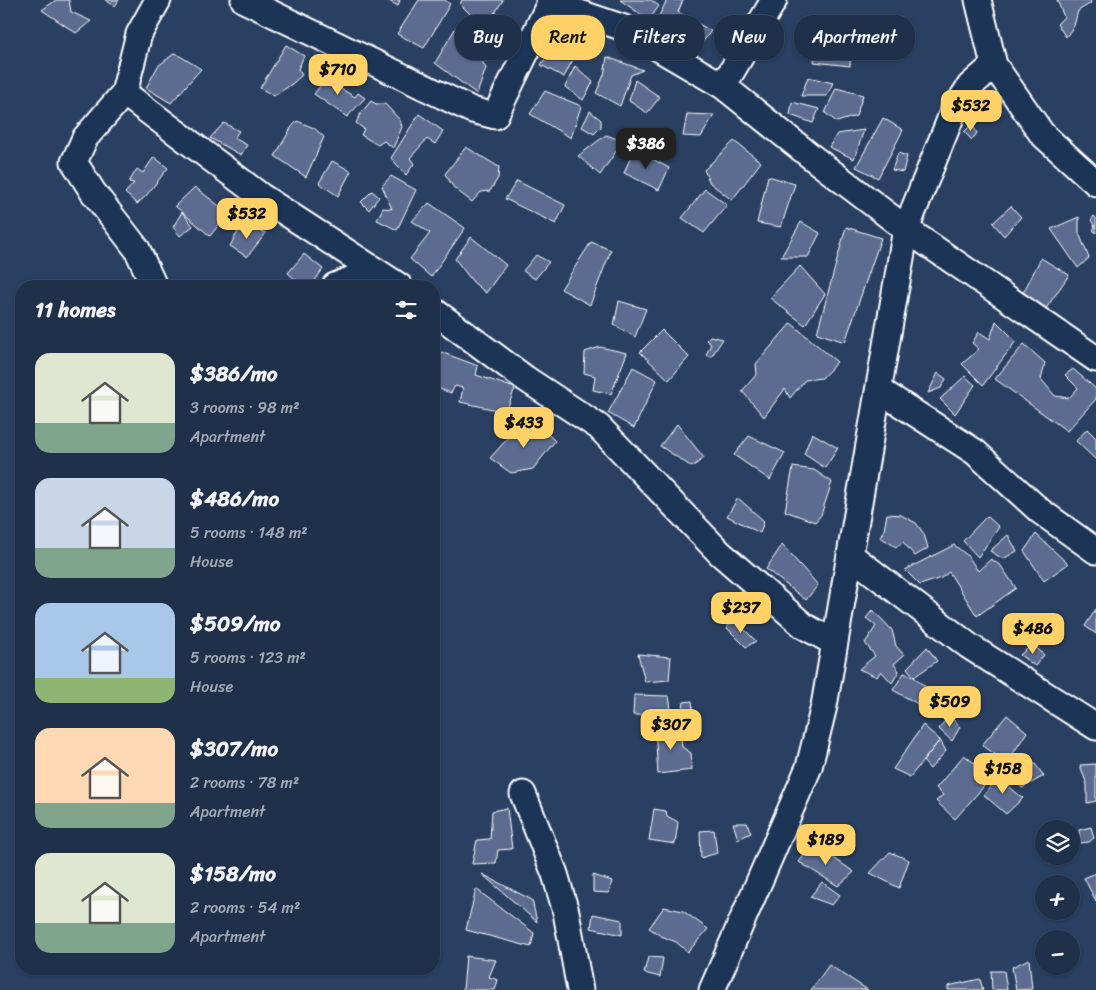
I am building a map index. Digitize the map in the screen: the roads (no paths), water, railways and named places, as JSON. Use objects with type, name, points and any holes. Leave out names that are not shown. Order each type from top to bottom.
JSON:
[{"type":"street","points":[[151,280],[137,249],[93,192],[74,162],[86,138],[124,94],[139,34],[158,0]]},
{"type":"street","points":[[244,0],[472,110],[495,116],[550,1],[624,28],[723,86],[906,229],[1096,359]]},
{"type":"street","points":[[723,86],[774,0]]},
{"type":"street","points":[[978,0],[994,65],[1042,134],[1096,183]]},
{"type":"street","points":[[712,990],[810,767],[824,706],[906,229],[952,112],[970,86],[994,65]]},
{"type":"street","points":[[124,94],[262,196],[390,280]]},
{"type":"street","points":[[350,280],[376,271]]},
{"type":"street","points":[[440,315],[526,379],[599,427],[720,553],[804,626],[835,643]]},
{"type":"street","points":[[879,390],[975,452],[1040,511],[1096,551]]},
{"type":"street","points":[[850,554],[969,646],[1096,726]]},
{"type":"street","points":[[523,794],[555,874],[566,912],[580,990]]}]
